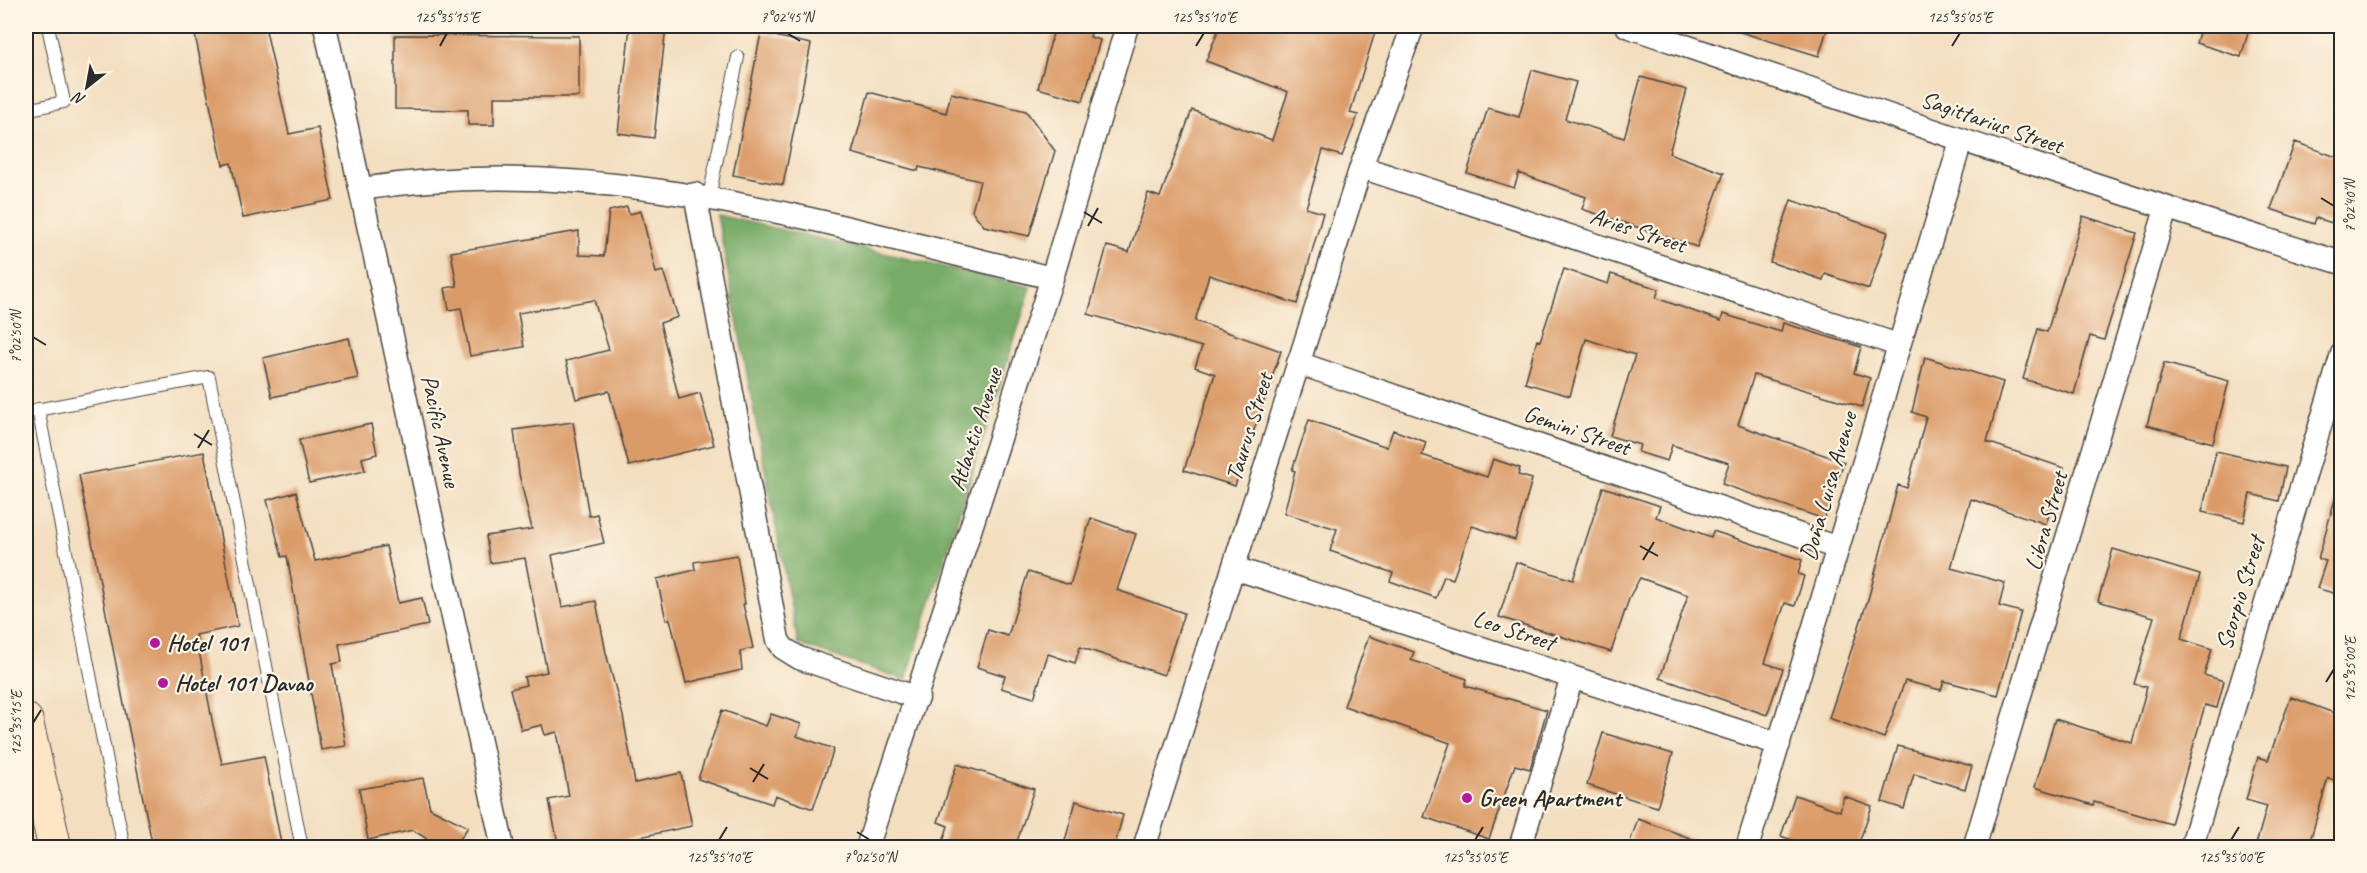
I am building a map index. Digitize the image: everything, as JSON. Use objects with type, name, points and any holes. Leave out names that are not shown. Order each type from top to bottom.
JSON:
[{"type":"street","name":"Pacific Avenue","points":[[325,26],[503,848]]},
{"type":"street","name":"Atlantic Avenue","points":[[867,848],[918,698],[1052,278],[1127,26]]},
{"type":"street","name":"Taurus Street","points":[[1144,848],[1361,167],[1413,26]]},
{"type":"street","name":"Sagittarius Street","points":[[1627,26],[2166,209],[2342,263]]},
{"type":"street","name":"Doña Luisa Avenue","points":[[1747,848],[1961,141]]},
{"type":"street","name":"Aries Street","points":[[1361,167],[1898,345]]},
{"type":"street","points":[[361,189],[442,180],[558,178],[702,195],[1052,278]]},
{"type":"street","points":[[702,195],[778,640],[783,648],[799,658],[918,698]]},
{"type":"street","name":"Libra Street","points":[[1974,848],[2166,209]]},
{"type":"street","name":"Scorpio Street","points":[[2191,848],[2342,354]]},
{"type":"street","name":"Gemini Street","points":[[1298,363],[1838,548]]},
{"type":"street","name":"Leo Street","points":[[1234,568],[1779,744]]},
{"type":"street","points":[[1520,848],[1572,677]]},
{"type":"street","points":[[26,720],[55,848]]},
{"type":"lane","points":[[26,110],[64,102],[48,26]]},
{"type":"lane","points":[[702,195],[738,57]]},
{"type":"lane","points":[[124,848],[32,410],[209,377],[302,848]]},
{"type":"green space","points":[[717,215],[1031,287],[906,680],[798,644]]},
{"type":"building","points":[[193,26],[265,26],[289,134],[318,128],[333,200],[243,218],[231,163],[223,165]]},
{"type":"building","points":[[630,26],[666,26],[654,138],[618,133]]},
{"type":"building","points":[[1055,26],[1093,26],[1090,37],[1100,40],[1083,101],[1038,88]]},
{"type":"building","points":[[1220,26],[1377,26],[1350,113],[1358,115],[1342,156],[1323,150],[1306,208],[1323,213],[1297,304],[1209,275],[1195,321],[1281,351],[1235,486],[1184,470],[1215,374],[1195,367],[1202,347],[1088,314],[1107,246],[1129,252],[1148,193],[1160,197],[1192,110],[1272,140],[1288,92],[1206,61]]},
{"type":"building","points":[[1738,26],[1828,26],[1819,56],[1737,31]]},
{"type":"building","points":[[2201,26],[2250,26],[2241,57],[2196,43]]},
{"type":"building","points":[[761,33],[811,44],[783,185],[733,175]]},
{"type":"building","points":[[395,35],[579,36],[579,97],[494,97],[494,125],[468,125],[468,110],[395,109]]},
{"type":"building","points":[[1532,70],[1576,82],[1565,119],[1624,138],[1641,77],[1687,90],[1669,153],[1724,173],[1697,247],[1582,209],[1586,197],[1519,173],[1514,188],[1467,173],[1488,108],[1519,117]]},
{"type":"building","points":[[869,92],[946,113],[951,93],[1026,111],[1055,151],[1029,236],[984,226],[972,211],[980,181],[919,167],[918,171],[852,153]]},
{"type":"building","points":[[2295,142],[2342,159],[2342,226],[2316,218],[2314,224],[2271,209]]},
{"type":"building","points":[[1791,200],[1888,232],[1869,289],[1825,274],[1823,280],[1770,262]]},
{"type":"building","points":[[627,207],[629,214],[641,211],[656,273],[663,271],[678,317],[660,323],[679,399],[700,393],[714,445],[629,466],[609,391],[576,399],[566,361],[609,350],[594,300],[518,313],[524,347],[470,356],[461,308],[449,310],[445,288],[457,286],[451,252],[579,231],[579,255],[604,256],[609,211]]},
{"type":"building","points":[[2083,216],[2137,233],[2104,340],[2090,336],[2074,394],[2023,379],[2038,329],[2047,332]]},
{"type":"building","points":[[1564,269],[1608,284],[1611,274],[1659,289],[1656,298],[1721,321],[1723,314],[1781,332],[1783,323],[1861,347],[1854,373],[1870,378],[1862,407],[1754,375],[1738,425],[1844,462],[1824,519],[1722,484],[1729,463],[1672,445],[1667,461],[1638,452],[1640,445],[1610,436],[1635,355],[1586,339],[1570,396],[1525,383],[1537,340],[1540,341]]},
{"type":"building","points":[[349,338],[358,378],[272,397],[263,358]]},
{"type":"building","points":[[1925,357],[2003,382],[1987,442],[2064,468],[2046,524],[1971,499],[1951,568],[2005,583],[1999,606],[2021,612],[1998,695],[1944,681],[1941,690],[1905,681],[1884,738],[1829,718],[1869,596],[1898,485],[1907,488],[1926,417],[1912,412]]},
{"type":"building","points":[[2164,363],[2229,381],[2213,443],[2147,425]]},
{"type":"building","points":[[1309,420],[1387,447],[1393,430],[1426,442],[1422,455],[1487,477],[1493,459],[1520,468],[1518,475],[1532,479],[1515,540],[1472,526],[1453,579],[1444,576],[1436,598],[1390,581],[1393,573],[1330,551],[1337,529],[1284,513],[1295,471],[1292,470]]},
{"type":"building","points":[[573,422],[589,516],[597,514],[604,543],[552,555],[562,607],[596,601],[606,653],[623,716],[635,783],[681,773],[692,826],[588,848],[559,848],[549,800],[569,796],[557,732],[545,735],[542,725],[521,730],[510,689],[526,685],[524,677],[547,672],[525,558],[490,563],[486,536],[532,529],[519,474],[514,430]]},
{"type":"building","points":[[371,424],[377,454],[362,458],[365,471],[309,483],[299,440]]},
{"type":"building","points":[[2216,451],[2286,467],[2279,501],[2250,494],[2244,522],[2202,512]]},
{"type":"building","name":"Hotel 101","points":[[204,452],[238,626],[196,635],[213,725],[222,764],[264,756],[282,848],[153,848],[126,715],[79,475]]},
{"type":"building","points":[[1603,487],[1660,506],[1656,517],[1711,537],[1713,531],[1802,560],[1798,574],[1804,576],[1795,606],[1785,603],[1765,663],[1783,669],[1767,715],[1660,678],[1688,595],[1640,578],[1630,596],[1611,652],[1499,617],[1516,562],[1573,580]]},
{"type":"building","points":[[296,492],[315,561],[386,546],[398,603],[422,598],[428,625],[339,644],[342,662],[332,664],[346,746],[321,750],[287,556],[282,557],[267,500]]},
{"type":"building","points":[[2335,499],[2342,500],[2342,596],[2317,588],[2326,561],[2318,559]]},
{"type":"building","points":[[1091,518],[1136,534],[1117,590],[1184,613],[1164,675],[1080,647],[1075,663],[1048,654],[1034,698],[1001,688],[1005,676],[977,667],[988,630],[1008,636],[1028,572],[1070,585]]},
{"type":"building","points":[[2113,549],[2200,575],[2181,639],[2212,649],[2204,675],[2224,681],[2217,708],[2205,705],[2171,824],[2094,802],[2093,805],[2035,787],[2055,719],[2132,743],[2147,687],[2134,684],[2154,617],[2098,601]]},
{"type":"building","points":[[737,555],[745,604],[743,604],[753,648],[740,651],[742,670],[686,683],[670,619],[666,620],[657,579],[695,570],[694,562]]},
{"type":"building","points":[[1369,636],[1414,652],[1411,660],[1467,679],[1465,686],[1547,710],[1530,769],[1515,765],[1489,839],[1424,817],[1450,743],[1344,706]]},
{"type":"building","points":[[2291,697],[2342,716],[2342,783],[2328,778],[2308,848],[2255,848],[2267,806],[2246,800],[2258,757],[2268,760]]},
{"type":"building","points":[[722,710],[766,726],[771,714],[801,724],[797,736],[834,749],[813,809],[775,795],[772,804],[698,779]]},
{"type":"building","points":[[1603,733],[1673,754],[1657,807],[1587,785]]},
{"type":"building","points":[[1898,746],[1972,766],[1965,789],[1914,774],[1904,809],[1882,802]]},
{"type":"building","points":[[957,764],[1034,789],[1015,848],[941,848],[948,826],[938,822]]},
{"type":"building","points":[[423,778],[430,808],[468,827],[454,848],[441,848],[413,830],[368,840],[359,789]]},
{"type":"building","points":[[1795,795],[1840,811],[1844,796],[1872,806],[1857,848],[1813,848],[1781,836]]},
{"type":"building","points":[[1076,801],[1123,815],[1114,848],[1063,848]]},
{"type":"building","points":[[1638,819],[1709,845],[1708,848],[1628,848]]},
{"type":"place","name":"Hotel 101","points":[[155,643]]},
{"type":"place","name":"Hotel 101 Davao","points":[[163,683]]},
{"type":"place","name":"Green Apartment","points":[[1467,798]]}]
